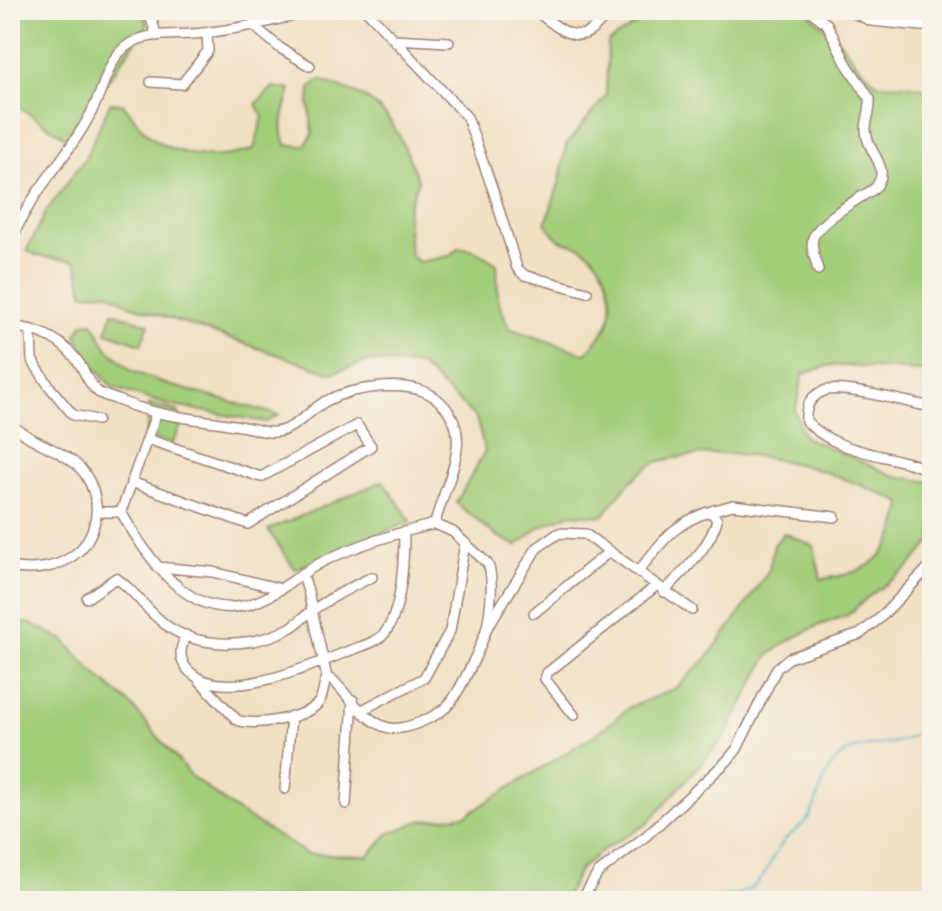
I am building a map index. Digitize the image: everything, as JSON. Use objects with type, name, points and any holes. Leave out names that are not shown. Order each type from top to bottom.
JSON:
[{"type":"street","points":[[148,10],[157,36]]},
{"type":"street","points":[[10,245],[28,209],[85,125],[109,66],[123,50],[135,41],[157,36],[207,33],[317,10]]},
{"type":"street","points":[[366,10],[467,117],[517,268],[524,275],[587,292]]},
{"type":"street","points":[[535,10],[571,35],[579,36],[595,28],[612,10]]},
{"type":"street","points":[[809,10],[827,24],[846,63],[870,99],[866,134],[883,171],[881,181],[874,189],[823,225],[815,235],[814,254],[818,270]]},
{"type":"street","points":[[847,10],[871,21],[932,27]]},
{"type":"street","points":[[253,25],[280,48],[310,66]]},
{"type":"street","points":[[151,82],[182,84],[208,51],[207,33]]},
{"type":"street","points":[[393,39],[449,42]]},
{"type":"street","points":[[10,327],[49,336],[66,346],[98,392],[156,414],[182,419],[236,423],[265,432],[278,432],[290,428],[325,402],[365,388],[405,388],[425,392],[437,398],[446,408],[458,439],[457,462],[438,508],[435,524]]},
{"type":"street","points":[[31,332],[32,360],[49,386],[73,415],[97,420]]},
{"type":"street","points":[[932,407],[847,390],[826,389],[811,398],[805,410],[806,421],[819,435],[848,448],[932,471]]},
{"type":"street","points":[[121,512],[156,414]]},
{"type":"street","points":[[10,423],[30,438],[72,459],[83,470],[92,484],[97,512],[92,533],[70,558],[55,566],[33,570],[10,567]]},
{"type":"street","points":[[131,482],[248,524],[370,448],[360,426],[353,426],[261,477],[147,439]]},
{"type":"street","points":[[638,572],[674,528],[711,511],[733,505],[835,517]]},
{"type":"street","points":[[574,715],[545,679],[547,673],[660,589],[701,550],[717,520],[711,511]]},
{"type":"street","points":[[97,512],[121,512]]},
{"type":"street","points":[[121,512],[157,567],[180,589],[197,600],[225,607],[247,606],[281,589],[302,573],[356,547],[435,524],[453,532],[491,569],[487,628]]},
{"type":"street","points":[[200,681],[262,681],[284,676],[382,637],[397,611],[404,532]]},
{"type":"street","points":[[327,678],[386,727],[400,729],[438,714],[450,703],[487,628],[537,548],[559,533],[585,534],[692,610]]},
{"type":"street","points":[[362,710],[424,678],[450,631],[465,543]]},
{"type":"street","points":[[534,613],[610,551]]},
{"type":"street","points":[[581,901],[598,873],[646,836],[737,749],[777,668],[789,658],[860,634],[880,618],[932,564]]},
{"type":"street","points":[[157,567],[213,572],[281,589]]},
{"type":"street","points":[[186,635],[181,646],[184,665],[237,720],[270,722],[315,707],[321,700],[327,678],[302,573]]},
{"type":"street","points":[[87,598],[116,578],[157,619],[186,635],[209,642],[238,642],[262,639],[287,629],[312,610],[372,577]]},
{"type":"street","points":[[346,804],[353,700]]},
{"type":"street","points":[[285,789],[291,716]]},
{"type":"green space","points":[[10,10],[141,10],[148,25],[66,138],[10,101]]},
{"type":"green space","points":[[670,10],[805,10],[838,39],[878,84],[932,90],[932,372],[831,365],[803,374],[795,411],[804,437],[895,476],[932,482],[932,541],[908,568],[848,615],[817,626],[768,656],[725,737],[647,824],[603,850],[579,870],[564,901],[10,901],[10,621],[32,624],[64,640],[93,672],[131,705],[191,776],[234,809],[307,854],[368,856],[388,834],[419,821],[466,815],[596,734],[630,707],[676,688],[706,659],[736,619],[769,570],[774,545],[784,533],[814,546],[821,579],[867,566],[887,548],[899,521],[902,503],[823,471],[739,454],[711,454],[657,462],[631,481],[603,516],[568,514],[538,528],[517,546],[495,535],[456,503],[485,451],[476,418],[420,366],[369,361],[332,373],[130,305],[108,292],[84,294],[76,261],[37,256],[27,250],[47,210],[86,157],[110,103],[123,104],[143,129],[166,146],[195,155],[226,155],[254,149],[263,117],[256,104],[273,87],[291,90],[282,124],[286,145],[304,146],[313,134],[310,88],[321,80],[374,104],[391,122],[403,145],[418,180],[407,212],[410,255],[419,262],[450,256],[459,247],[475,250],[497,264],[498,300],[509,328],[586,354],[609,323],[611,299],[607,280],[593,256],[579,246],[560,240],[546,223],[560,180],[566,145],[606,96],[608,42]]},
{"type":"green space","points":[[113,312],[149,324],[141,344],[106,332]]},
{"type":"green space","points":[[93,322],[107,348],[132,371],[165,384],[279,415],[266,422],[168,405],[113,388],[89,361],[76,335],[84,323]]},
{"type":"green space","points":[[149,405],[178,411],[181,426],[172,444],[146,437]]},
{"type":"green space","points":[[383,481],[411,521],[295,569],[268,530]]},
{"type":"waterway","points":[[707,901],[743,892],[760,880],[780,846],[808,818],[825,778],[838,759],[857,749],[900,741],[919,731],[932,670]]}]
